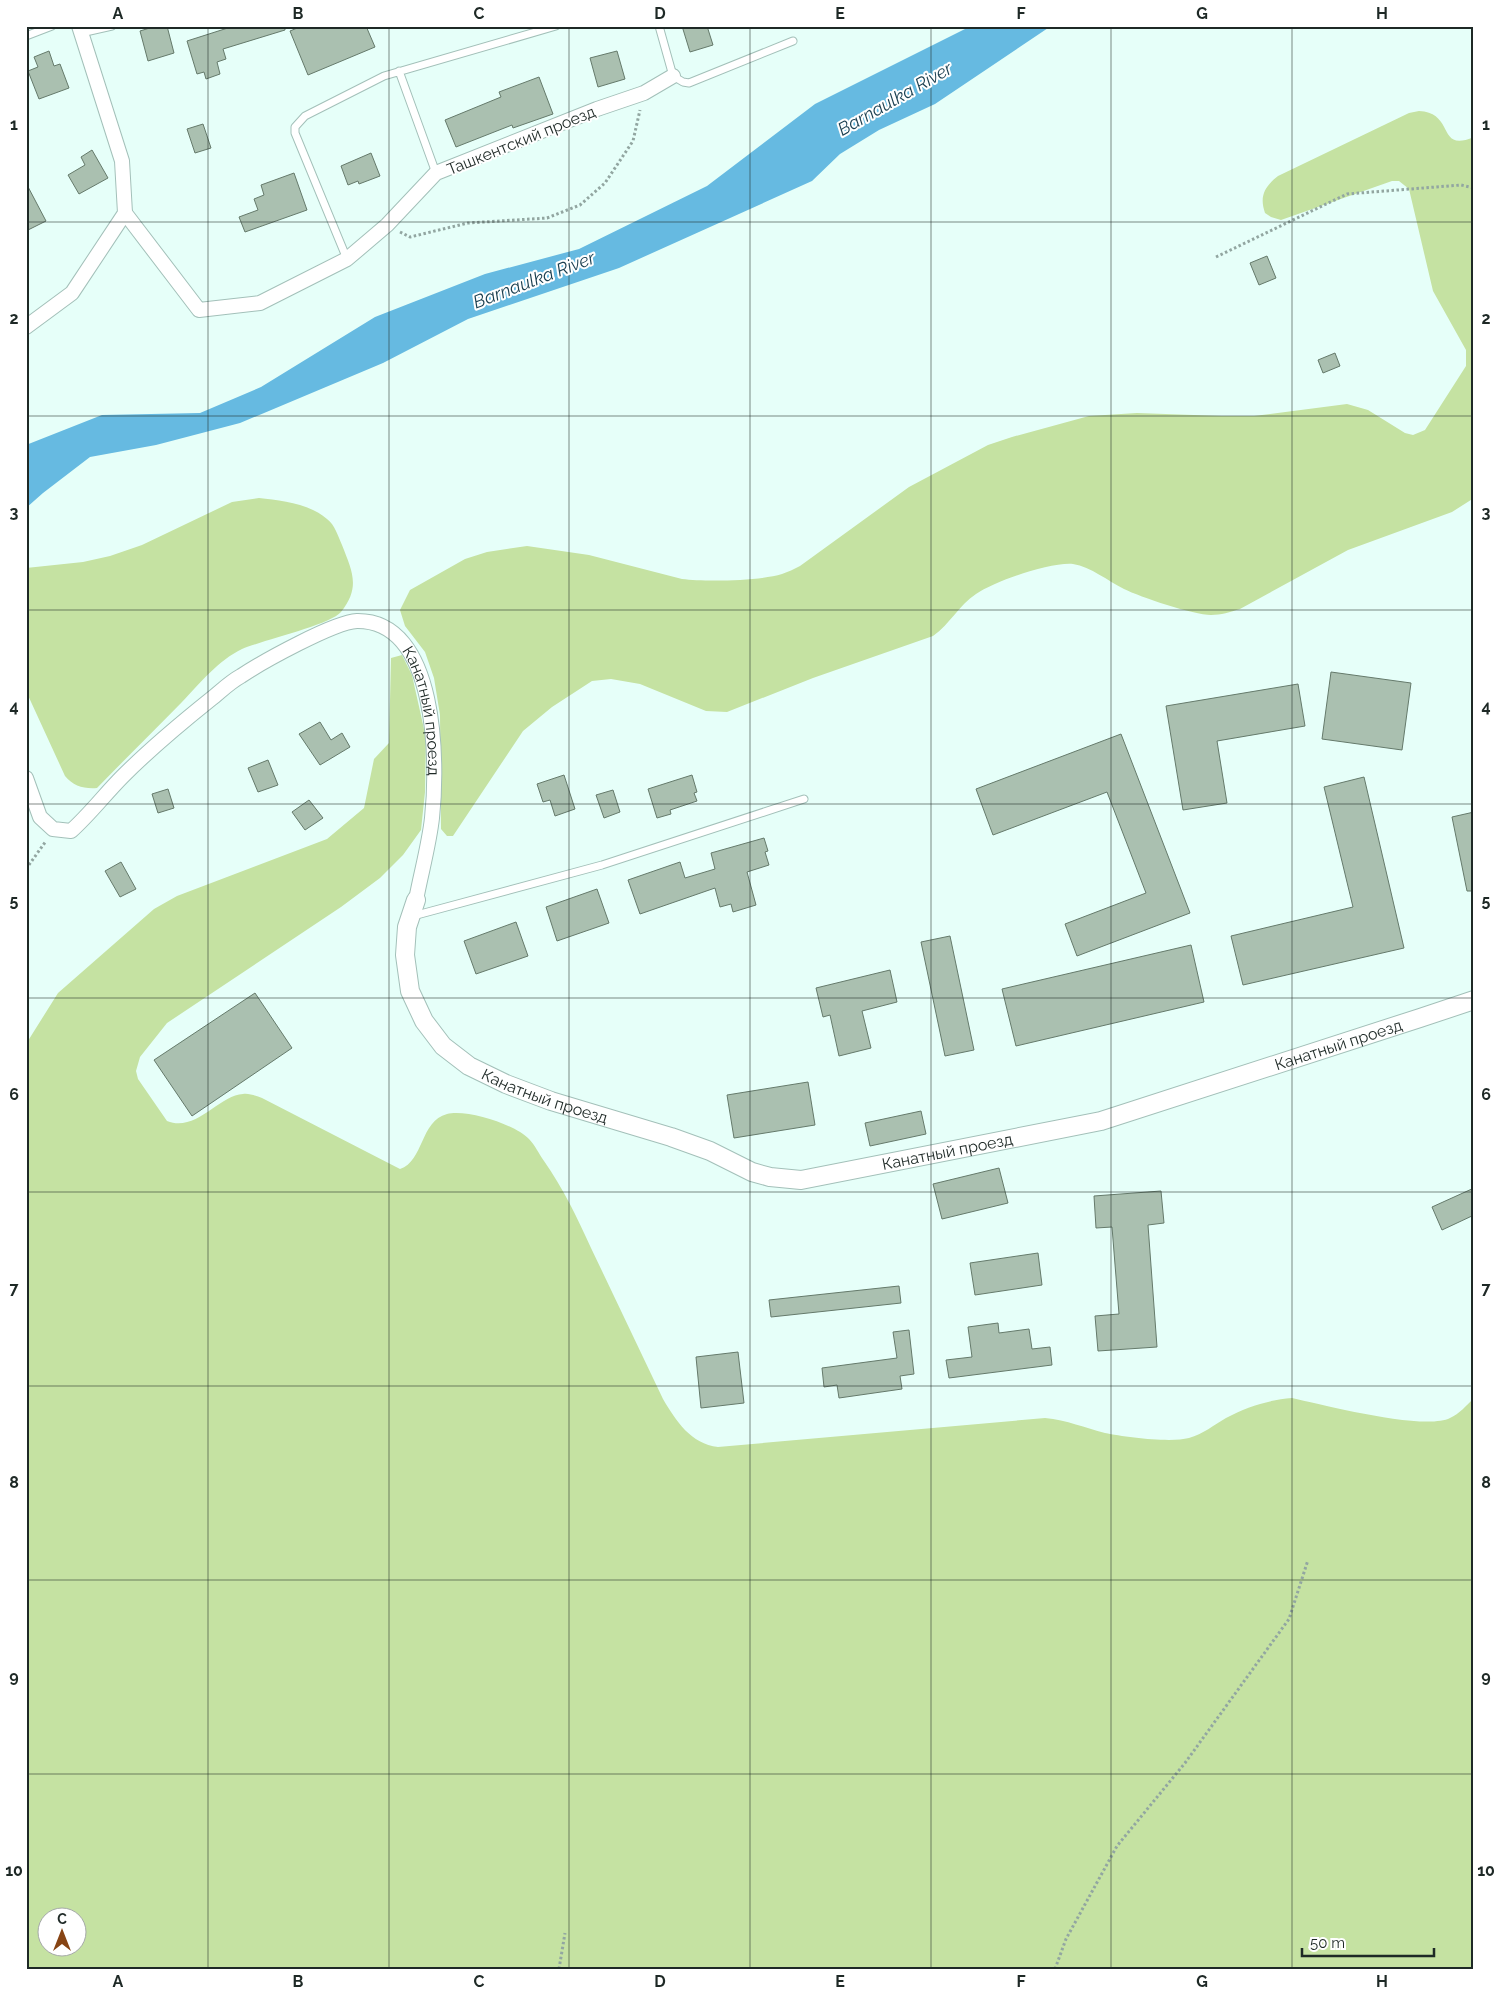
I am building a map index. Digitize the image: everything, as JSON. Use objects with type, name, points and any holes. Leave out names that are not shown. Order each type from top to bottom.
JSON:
[{"type":"street","points":[[26,327],[72,293],[125,213],[122,161],[80,30]]},
{"type":"street","name":"Ташкентский проезд","points":[[125,213],[199,310],[260,303],[347,259],[387,225],[436,173],[597,109],[644,93],[673,76]]},
{"type":"street","name":"Канатный проезд","points":[[53,830],[71,831],[86,818],[122,777],[188,717],[240,676],[285,651],[337,626],[356,621],[381,626],[402,641],[417,665],[427,699],[432,731],[435,776],[432,820],[416,900],[407,927],[405,955],[410,991],[424,1021],[443,1046],[469,1066],[506,1084],[551,1101],[671,1137],[710,1151],[752,1172],[770,1178],[801,1180],[1101,1121],[1474,1000]]},
{"type":"street","points":[[26,778],[40,817],[53,830]]},
{"type":"lane","points":[[26,36],[52,26]]},
{"type":"lane","points":[[80,30],[112,26]]},
{"type":"lane","points":[[347,259],[295,133],[296,127],[305,116],[384,76],[556,26]]},
{"type":"lane","points":[[659,26],[673,76],[682,82],[689,83],[793,41]]},
{"type":"lane","points":[[399,71],[436,173]]},
{"type":"lane","points":[[410,917],[602,865],[804,799]]},
{"type":"path","points":[[387,225],[410,237],[468,223],[547,218],[580,204],[605,183],[633,141],[644,93]]},
{"type":"path","points":[[1216,257],[1347,194],[1461,185],[1474,188]]},
{"type":"path","points":[[26,869],[53,830]]},
{"type":"path","points":[[1055,1969],[1066,1939],[1117,1846],[1185,1763],[1289,1618],[1308,1560]]},
{"type":"path","points":[[559,1969],[565,1933]]},
{"type":"green space","points":[[1419,111],[1430,113],[1438,118],[1450,136],[1455,140],[1462,141],[1474,137],[1474,498],[1452,512],[1348,550],[1240,609],[1222,614],[1203,614],[1167,605],[1124,589],[1086,568],[1073,564],[1063,564],[1023,573],[985,589],[970,598],[933,636],[813,678],[727,712],[706,711],[640,684],[611,679],[592,681],[552,707],[523,731],[453,836],[447,836],[441,829],[440,715],[434,678],[425,652],[405,626],[400,610],[410,590],[465,559],[487,552],[527,546],[589,555],[682,579],[732,580],[772,576],[800,566],[909,487],[988,445],[1089,416],[1137,413],[1254,416],[1347,404],[1368,410],[1405,433],[1413,435],[1425,430],[1466,366],[1466,350],[1433,291],[1409,189],[1399,181],[1392,181],[1281,220],[1265,213],[1263,207],[1264,192],[1278,176],[1409,113]]},
{"type":"green space","points":[[259,498],[304,506],[330,521],[338,534],[346,554],[353,579],[351,595],[347,603],[341,612],[324,622],[252,645],[225,659],[97,788],[88,788],[75,784],[65,776],[26,691],[26,568],[83,562],[110,556],[142,545],[232,502]]},
{"type":"green space","points":[[402,655],[412,675],[426,738],[425,792],[421,830],[403,855],[380,878],[341,907],[167,1023],[140,1057],[136,1071],[138,1079],[167,1121],[188,1122],[225,1100],[234,1096],[250,1094],[262,1098],[400,1169],[408,1165],[414,1158],[432,1124],[438,1118],[447,1114],[466,1114],[490,1119],[522,1133],[535,1147],[569,1203],[663,1399],[685,1430],[708,1445],[718,1447],[1045,1418],[1061,1420],[1114,1435],[1171,1440],[1189,1438],[1242,1411],[1266,1402],[1283,1399],[1292,1398],[1349,1411],[1397,1419],[1437,1421],[1450,1418],[1460,1412],[1474,1398],[1474,1969],[26,1969],[26,1044],[58,993],[154,909],[177,896],[327,839],[364,808],[374,759],[389,743],[391,658]]},
{"type":"water","name":"Barnaulka River","points":[[971,26],[1051,26],[935,104],[879,130],[840,154],[812,181],[619,268],[468,319],[383,363],[240,423],[156,445],[90,457],[26,508],[26,445],[102,415],[200,413],[261,387],[375,317],[485,274],[579,249],[707,186],[815,104]]},
{"type":"building","points":[[156,26],[167,26],[174,53],[148,61],[140,31]]},
{"type":"building","points":[[234,26],[285,26],[285,30],[223,49],[226,59],[217,62],[220,74],[206,79],[204,72],[197,74],[187,41]]},
{"type":"building","points":[[302,26],[366,26],[375,47],[308,75],[290,31]]},
{"type":"building","points":[[682,26],[707,26],[713,45],[690,52]]},
{"type":"building","points":[[49,51],[54,66],[60,64],[69,88],[39,99],[28,71],[38,67],[34,57]]},
{"type":"building","points":[[617,51],[625,79],[598,87],[590,58]]},
{"type":"building","points":[[539,77],[553,114],[513,128],[512,125],[456,147],[445,120],[501,97],[499,92]]},
{"type":"building","points":[[203,124],[211,148],[195,153],[187,129]]},
{"type":"building","points":[[92,150],[108,178],[79,194],[68,175],[85,165],[81,157]]},
{"type":"building","points":[[371,153],[380,176],[359,184],[358,181],[348,185],[341,166]]},
{"type":"building","points":[[294,173],[307,210],[245,232],[239,217],[258,210],[254,199],[264,195],[261,185]]},
{"type":"building","points":[[26,183],[46,221],[26,231]]},
{"type":"building","points":[[1267,256],[1276,278],[1259,285],[1250,263]]},
{"type":"building","points":[[1335,353],[1340,366],[1323,373],[1318,360]]},
{"type":"building","points":[[1331,672],[1411,683],[1402,750],[1322,739]]},
{"type":"building","points":[[1298,684],[1305,726],[1217,741],[1227,803],[1183,810],[1166,706]]},
{"type":"building","points":[[320,722],[331,740],[342,733],[350,747],[320,765],[299,734]]},
{"type":"building","points":[[1121,734],[1190,913],[1077,956],[1065,924],[1146,893],[1107,792],[993,835],[976,789]]},
{"type":"building","points":[[268,760],[278,785],[258,792],[248,768]]},
{"type":"building","points":[[564,775],[575,809],[555,816],[550,800],[543,802],[537,784]]},
{"type":"building","points":[[692,775],[697,792],[694,793],[697,801],[670,810],[671,814],[657,818],[648,789]]},
{"type":"building","points":[[1364,777],[1404,948],[1243,985],[1231,936],[1353,907],[1324,787]]},
{"type":"building","points":[[168,789],[174,808],[158,813],[152,794]]},
{"type":"building","points":[[613,790],[620,812],[604,818],[596,795]]},
{"type":"building","points":[[309,800],[323,818],[305,830],[292,812]]},
{"type":"building","points":[[1474,812],[1474,891],[1467,891],[1452,817]]},
{"type":"building","points":[[764,838],[768,851],[765,852],[769,865],[747,872],[756,905],[733,912],[731,904],[720,907],[715,888],[640,914],[628,880],[680,862],[685,878],[715,869],[711,853]]},
{"type":"building","points":[[121,862],[136,889],[120,897],[105,871]]},
{"type":"building","points":[[597,889],[609,923],[557,941],[546,907]]},
{"type":"building","points":[[516,922],[528,956],[476,974],[464,941]]},
{"type":"building","points":[[950,936],[974,1050],[945,1056],[921,942]]},
{"type":"building","points":[[1191,945],[1204,1002],[1016,1046],[1002,989]]},
{"type":"building","points":[[890,970],[897,1002],[862,1011],[871,1048],[839,1056],[830,1015],[823,1017],[816,988]]},
{"type":"building","points":[[255,993],[292,1048],[192,1116],[154,1060]]},
{"type":"building","points":[[808,1082],[815,1125],[734,1138],[727,1095]]},
{"type":"building","points":[[921,1111],[926,1134],[870,1146],[865,1123]]},
{"type":"building","points":[[999,1168],[1008,1203],[942,1219],[933,1184]]},
{"type":"building","points":[[1474,1188],[1474,1215],[1442,1230],[1432,1207]]},
{"type":"building","points":[[1161,1191],[1164,1223],[1148,1225],[1157,1347],[1098,1351],[1095,1316],[1119,1314],[1112,1227],[1096,1228],[1094,1196]]},
{"type":"building","points":[[1038,1253],[1042,1285],[975,1295],[970,1263]]},
{"type":"building","points":[[899,1286],[901,1303],[771,1317],[769,1300]]},
{"type":"building","points":[[998,1323],[999,1333],[1029,1329],[1032,1349],[1050,1347],[1052,1365],[949,1378],[946,1360],[972,1357],[968,1327]]},
{"type":"building","points":[[909,1330],[914,1374],[900,1376],[902,1389],[839,1398],[837,1385],[824,1387],[822,1368],[897,1358],[893,1332]]},
{"type":"building","points":[[738,1352],[744,1403],[701,1408],[696,1357]]}]
